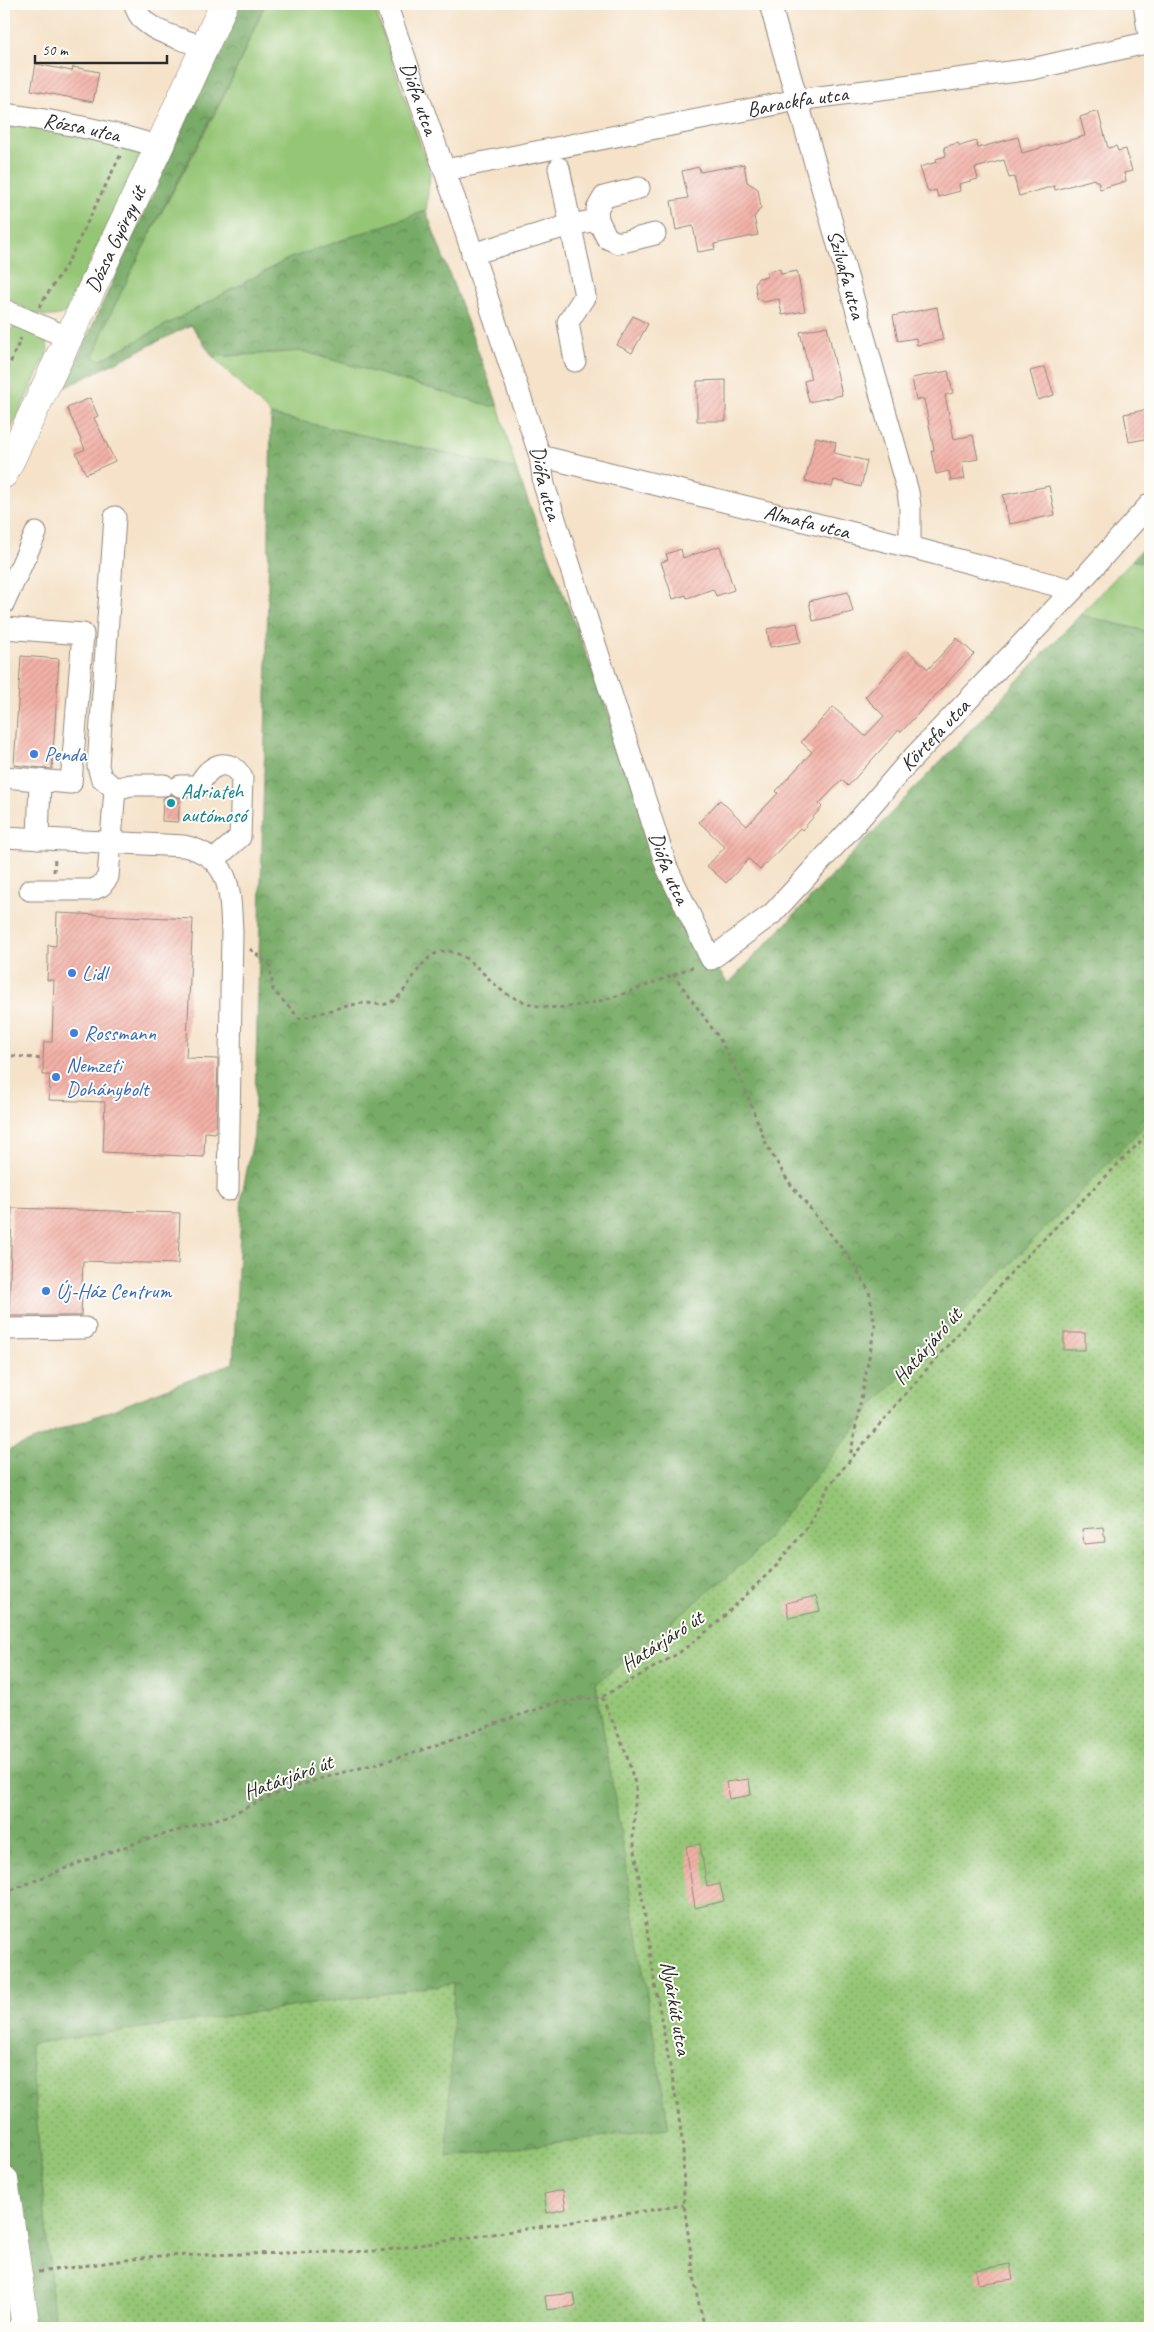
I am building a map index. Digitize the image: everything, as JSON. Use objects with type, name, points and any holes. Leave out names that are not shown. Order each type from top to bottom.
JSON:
[{"type":"main road","name":"Dózsa György út","points":[[4,474],[224,4]]},
{"type":"main road","points":[[4,2180],[26,2328]]},
{"type":"street","points":[[135,4],[136,13],[143,21],[155,29],[203,47]]},
{"type":"street","name":"Diófa utca","points":[[386,4],[445,170],[540,456],[544,486],[667,868],[711,959]]},
{"type":"street","name":"Szilvafa utca","points":[[770,4],[786,53],[797,100],[908,492],[910,547]]},
{"type":"street","points":[[1144,4],[1150,42]]},
{"type":"street","name":"Barackfa utca","points":[[445,170],[797,100],[1032,69],[1150,42]]},
{"type":"street","name":"Rózsa utca","points":[[4,114],[55,121],[129,137],[158,147]]},
{"type":"street","points":[[559,168],[585,296],[568,322],[575,360]]},
{"type":"street","points":[[639,188],[604,196],[597,209],[598,220],[607,238],[618,242],[655,234]]},
{"type":"street","points":[[472,254],[570,225],[598,220]]},
{"type":"street","points":[[4,310],[28,322],[69,338]]},
{"type":"street","name":"Almafa utca","points":[[540,456],[910,547],[1073,590]]},
{"type":"street","name":"Körtefa utca","points":[[711,959],[772,914],[856,823],[905,766],[1073,590],[1150,504]]},
{"type":"street","points":[[115,517],[98,766],[102,777],[115,789]]},
{"type":"street","points":[[4,603],[36,533]]},
{"type":"street","points":[[4,628],[83,634],[70,783],[4,777]]},
{"type":"street","points":[[115,789],[131,785],[199,786],[208,772],[215,766],[228,764],[233,767],[239,772],[243,784],[240,837],[214,860]]},
{"type":"street","points":[[40,780],[40,839]]},
{"type":"street","points":[[30,890],[92,890],[102,886],[108,877],[115,789]]},
{"type":"street","points":[[4,836],[110,844],[184,846],[203,852],[214,860],[226,878],[230,890],[232,943],[228,1190]]},
{"type":"street","points":[[4,848],[40,839]]},
{"type":"street","points":[[4,1329],[85,1328]]},
{"type":"path","points":[[4,377],[28,322],[58,280],[68,262],[129,137]]},
{"type":"path","points":[[40,839],[54,890]]},
{"type":"path","points":[[232,943],[245,944],[270,965],[273,990],[300,1019],[364,1003],[386,1004],[396,998],[418,969],[439,952],[451,952],[465,957],[488,980],[507,994],[534,1005],[561,1006],[598,1001],[711,959]]},
{"type":"path","points":[[673,974],[719,1038],[742,1079],[767,1146],[788,1181],[851,1260],[869,1290],[875,1326],[850,1459]]},
{"type":"path","points":[[4,1056],[43,1059]]},
{"type":"path","name":"Határjáró út","points":[[4,1893],[90,1858],[228,1816],[278,1793],[316,1780],[408,1755],[554,1703],[602,1697],[695,1642],[754,1589],[794,1546],[813,1517],[831,1483],[850,1459],[1016,1268],[1150,1132]]},
{"type":"path","name":"Nyárkút utca","points":[[602,1697],[626,1753],[636,1787],[633,1837],[655,1984],[678,2110],[683,2148],[684,2205],[697,2296],[705,2328]]},
{"type":"path","points":[[18,2275],[156,2256],[380,2251],[684,2205]]},
{"type":"green space","points":[[239,4],[265,4],[231,81],[159,216],[105,325],[94,357],[101,360],[288,259],[426,211],[498,405],[491,406],[302,351],[213,357],[191,325],[64,388],[189,115],[224,45]]},
{"type":"green space","points":[[265,4],[373,4],[430,173],[426,211],[288,259],[101,360],[93,357],[107,321],[141,251],[214,115]]},
{"type":"green space","points":[[4,120],[143,150],[66,312],[58,315],[50,316],[34,313],[4,296]]},
{"type":"green space","points":[[15,327],[27,328],[37,332],[45,339],[48,351],[4,445],[4,334]]},
{"type":"green space","points":[[302,351],[491,406],[498,405],[516,469],[271,415],[213,357]]},
{"type":"green space","points":[[271,415],[516,469],[667,867],[711,959],[728,984],[1080,615],[1150,632],[1150,1120],[876,1402],[753,1555],[596,1684],[669,2128],[446,2157],[454,1984],[30,2044],[55,2328],[4,2328],[4,1452],[233,1363],[242,1194],[254,1135],[266,701]]},
{"type":"green space","points":[[1150,541],[1150,564],[1132,560]]},
{"type":"green space","points":[[1132,560],[1150,564],[1150,632],[1080,615]]},
{"type":"green space","points":[[1150,1120],[1150,2328],[55,2328],[30,2044],[454,1984],[447,2157],[669,2128],[596,1684],[753,1555],[876,1402]]},
{"type":"building","points":[[36,64],[72,71],[73,67],[99,72],[93,102],[31,90]]},
{"type":"building","points":[[1098,111],[1108,148],[1116,146],[1118,151],[1126,149],[1132,171],[1124,173],[1126,181],[1100,189],[1098,181],[1094,179],[1055,190],[1054,186],[1019,196],[1014,177],[1009,178],[1004,160],[975,168],[978,179],[959,184],[960,191],[938,197],[936,190],[928,192],[920,167],[937,162],[936,159],[946,156],[944,147],[958,143],[960,146],[976,141],[978,148],[1018,137],[1022,153],[1085,136],[1080,117]]},
{"type":"building","points":[[744,164],[747,182],[758,189],[761,208],[754,217],[758,235],[714,244],[715,249],[698,252],[693,226],[676,230],[671,201],[688,198],[682,171],[699,167],[700,172]]},
{"type":"building","points":[[780,269],[781,274],[797,271],[805,311],[782,315],[779,299],[763,302],[757,298],[755,284],[758,278],[767,277],[766,272]]},
{"type":"building","points":[[937,307],[943,340],[917,345],[916,338],[898,341],[893,316]]},
{"type":"building","points":[[633,316],[648,324],[632,353],[617,345]]},
{"type":"building","points":[[827,326],[842,395],[809,402],[804,381],[811,379],[800,332]]},
{"type":"building","points":[[1045,367],[1054,395],[1038,400],[1030,371]]},
{"type":"building","points":[[948,371],[953,393],[945,395],[954,439],[973,435],[978,459],[962,462],[965,479],[951,481],[949,471],[936,474],[931,451],[934,450],[924,399],[916,400],[912,378]]},
{"type":"building","points":[[726,380],[726,421],[697,421],[697,381]]},
{"type":"building","points":[[90,398],[98,416],[94,418],[115,461],[86,474],[76,453],[85,449],[67,408]]},
{"type":"building","points":[[1150,409],[1150,438],[1129,442],[1124,414]]},
{"type":"building","points":[[816,437],[836,442],[834,453],[867,461],[861,487],[834,480],[832,487],[805,481]]},
{"type":"building","points":[[1049,486],[1055,515],[1009,524],[1003,495]]},
{"type":"building","points":[[720,546],[734,590],[716,596],[713,589],[687,598],[686,595],[673,599],[661,562],[668,560],[666,554],[681,549],[683,558]]},
{"type":"building","points":[[848,592],[853,612],[813,621],[809,601]]},
{"type":"building","points":[[797,623],[801,642],[770,647],[767,629]]},
{"type":"building","points":[[957,638],[974,654],[901,732],[899,730],[848,786],[842,780],[819,804],[822,807],[802,830],[800,828],[760,870],[749,859],[726,883],[707,866],[725,847],[699,822],[720,800],[747,826],[778,793],[776,791],[812,752],[801,742],[833,707],[865,736],[884,716],[865,697],[908,651],[928,669]]},
{"type":"building","points":[[21,656],[59,659],[52,769],[14,765]]},
{"type":"building","points":[[172,795],[180,798],[178,822],[162,821],[163,798]]},
{"type":"building","points":[[57,913],[193,919],[186,1058],[218,1059],[216,1133],[205,1132],[204,1157],[103,1152],[105,1102],[49,1100],[50,1075],[43,1075],[43,1059],[44,1042],[52,1042],[54,980],[47,980],[48,945],[56,946]]},
{"type":"building","name":"Új-Ház Centrum","points":[[12,1208],[180,1213],[178,1264],[83,1261],[81,1316],[9,1316]]},
{"type":"building","points":[[1064,1333],[1085,1333],[1085,1350],[1064,1350]]},
{"type":"building","points":[[1103,1527],[1105,1542],[1084,1544],[1082,1529]]},
{"type":"building","points":[[816,1596],[820,1611],[789,1618],[786,1603]]},
{"type":"building","points":[[749,1779],[751,1795],[729,1799],[726,1782]]},
{"type":"building","points":[[700,1844],[707,1887],[720,1884],[724,1901],[695,1908],[686,1846]]},
{"type":"building","points":[[563,2190],[566,2209],[547,2213],[544,2194]]},
{"type":"building","points":[[1010,2264],[1013,2279],[978,2284],[976,2270]]},
{"type":"building","points":[[574,2293],[576,2306],[547,2310],[545,2296]]},
{"type":"place","name":"Penda","points":[[34,754]]},
{"type":"place","name":"Adriateh autómosó","points":[[171,803]]},
{"type":"place","name":"Lidl","points":[[72,973]]},
{"type":"place","name":"Rossmann","points":[[74,1033]]},
{"type":"place","name":"Nemzeti Dohánybolt","points":[[56,1077]]},
{"type":"place","name":"Új-Ház Centrum","points":[[46,1291]]}]
